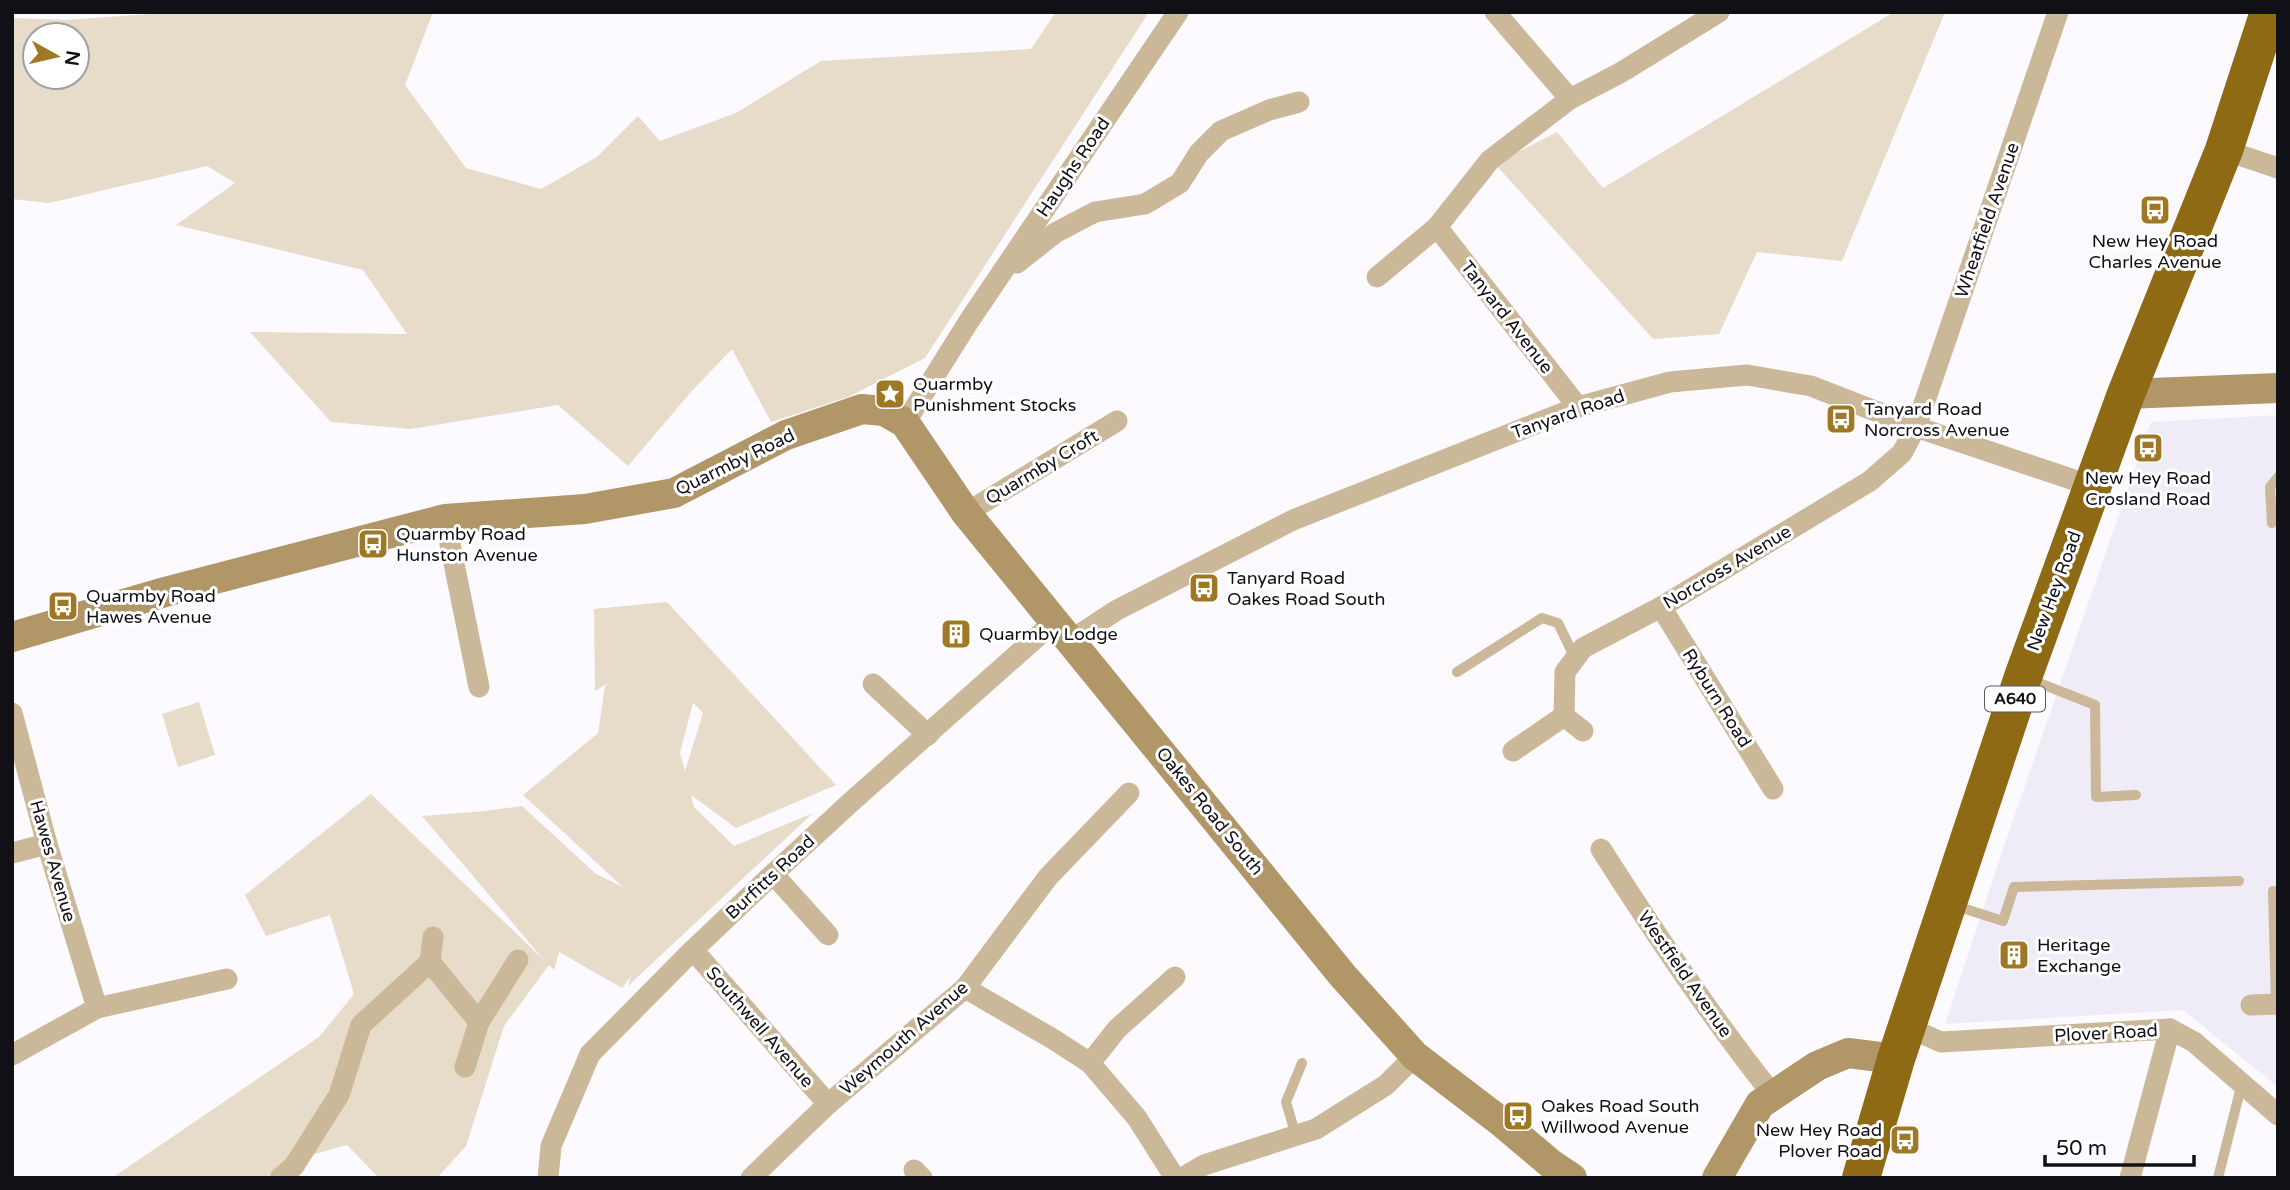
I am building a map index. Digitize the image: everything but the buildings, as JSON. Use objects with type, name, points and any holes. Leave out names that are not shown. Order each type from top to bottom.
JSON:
[{"type":"highway","name":"New Hey Road","points":[[1861,1178],[1901,1043],[2023,677],[2126,394],[2267,50],[2269,12]]},
{"type":"street","name":"Haughs Road","points":[[969,321],[1178,12]]},
{"type":"street","points":[[1495,12],[1570,99]]},
{"type":"street","points":[[1377,277],[1437,227],[1490,160],[1570,99],[1620,73],[1719,12]]},
{"type":"street","name":"Wheatfield Avenue","points":[[1916,427],[2058,12]]},
{"type":"street","name":"Haughs Road","points":[[895,417],[1020,258],[1055,233],[1095,212],[1145,204],[1180,183],[1199,153],[1221,131],[1269,110],[1299,102]]},
{"type":"street","points":[[2224,150],[2278,168]]},
{"type":"street","name":"Tanyard Avenue","points":[[1437,227],[1578,407]]},
{"type":"street","name":"Tanyard Road","points":[[1063,631],[1118,610],[1293,520],[1578,407],[1670,382],[1747,375],[1811,386],[1916,427],[2092,486]]},
{"type":"street","points":[[2126,394],[2278,388]]},
{"type":"street","name":"Quarmby Road","points":[[12,637],[165,592],[445,519],[585,509],[674,494],[786,435],[862,409],[895,417]]},
{"type":"street","name":"Oakes Road South","points":[[895,417],[966,513],[1343,976],[1415,1056],[1572,1178]]},
{"type":"street","name":"Quarmby Croft","points":[[966,513],[1117,421]]},
{"type":"street","name":"Norcross Avenue","points":[[1575,658],[1583,648],[1661,607],[1870,481],[1902,453],[1916,427]]},
{"type":"street","points":[[445,519],[479,687]]},
{"type":"street","name":"Ryburn Road","points":[[1661,607],[1773,789]]},
{"type":"street","name":"Burfitts Road","points":[[548,1178],[551,1146],[590,1054],[692,950],[851,802],[928,735],[1063,631]]},
{"type":"street","points":[[1564,716],[1565,672],[1575,658]]},
{"type":"street","points":[[873,684],[928,735]]},
{"type":"street","name":"Hawes Avenue","points":[[12,713],[47,844],[97,1008]]},
{"type":"street","points":[[1564,716],[1583,731]]},
{"type":"street","points":[[1513,751],[1564,716]]},
{"type":"street","name":"Weymouth Avenue","points":[[751,1178],[828,1104],[965,988],[1048,877],[1129,793]]},
{"type":"street","points":[[12,853],[47,844]]},
{"type":"street","name":"Westfield Avenue","points":[[1601,849],[1684,974],[1773,1095]]},
{"type":"street","points":[[773,874],[828,936]]},
{"type":"street","points":[[280,1178],[294,1166],[339,1095],[361,1025],[430,962],[433,937]]},
{"type":"street","name":"Southwell Avenue","points":[[692,950],[828,1104]]},
{"type":"street","points":[[465,1067],[478,1022],[518,960]]},
{"type":"street","points":[[430,962],[478,1022]]},
{"type":"street","points":[[1090,1063],[1117,1029],[1175,977]]},
{"type":"street","points":[[12,1055],[97,1008],[227,978]]},
{"type":"street","points":[[965,988],[1090,1063],[1138,1118],[1175,1178]]},
{"type":"street","points":[[2251,1005],[2277,1004]]},
{"type":"street","points":[[2130,1178],[2170,1029]]},
{"type":"street","name":"Plover Road","points":[[1901,1043],[2170,1029],[2194,1042],[2278,1115]]},
{"type":"street","points":[[1717,1178],[1760,1104],[1817,1066],[1847,1053],[1901,1043]]},
{"type":"street","points":[[1182,1178],[1204,1165],[1316,1129],[1386,1085],[1415,1056]]},
{"type":"lane","points":[[2272,523],[2270,487],[2278,477]]},
{"type":"lane","points":[[1457,672],[1542,618],[1558,623],[1575,658]]},
{"type":"lane","points":[[2023,677],[2095,705],[2096,797],[2136,795]]},
{"type":"lane","points":[[1948,903],[2003,921],[2014,887],[2239,881]]},
{"type":"lane","points":[[2273,891],[2277,1004]]},
{"type":"lane","points":[[1296,1136],[1286,1102],[1302,1063]]},
{"type":"lane","points":[[2218,1178],[2242,1083]]},
{"type":"shaded area","points":[[177,12],[433,12],[405,85],[466,168],[541,189],[597,157],[638,116],[660,141],[736,113],[821,61],[1031,49],[1056,12],[1149,12],[925,358],[848,397],[771,422],[732,349],[628,466],[558,405],[411,429],[331,422],[250,332],[407,334],[363,270],[176,225],[235,183],[207,166],[49,203],[12,199],[12,18],[66,20]]},
{"type":"shaded area","points":[[1894,12],[1945,12],[1842,261],[1757,252],[1719,334],[1653,339],[1495,164],[1557,132],[1603,188]]},
{"type":"shaded area","points":[[2278,415],[2278,1087],[2183,1010],[1945,1024],[2151,422]]},
{"type":"shaded area","points":[[667,602],[836,785],[736,828],[691,795],[694,807],[734,846],[813,813],[628,986],[631,976],[622,988],[559,952],[554,970],[549,965],[504,1026],[466,1146],[437,1178],[379,1178],[347,1145],[283,1163],[266,1178],[112,1178],[319,1037],[354,994],[330,915],[266,936],[245,895],[371,794],[544,960],[422,816],[522,806],[596,874],[623,887],[523,795],[598,733],[605,686],[609,682],[595,691],[594,609]],"holes":[[[693,703],[703,713],[685,771],[680,753]]]},
{"type":"shaded area","points":[[199,702],[215,755],[178,767],[162,714]]},
{"type":"place","name":"New Hey Road Charles Avenue","points":[[2155,210]]},
{"type":"place","name":"Quarmby Punishment Stocks","points":[[890,394]]},
{"type":"place","name":"Tanyard Road Norcross Avenue","points":[[1841,419]]},
{"type":"place","name":"New Hey Road Crosland Road","points":[[2148,448]]},
{"type":"place","name":"Quarmby Road Hunston Avenue","points":[[373,544]]},
{"type":"place","name":"Tanyard Road Oakes Road South","points":[[1204,588]]},
{"type":"place","name":"Quarmby Road Hawes Avenue","points":[[63,606]]},
{"type":"place","name":"Quarmby Lodge","points":[[956,634]]},
{"type":"place","name":"Heritage Exchange","points":[[2014,955]]},
{"type":"place","name":"Oakes Road South Willwood Avenue","points":[[1518,1116]]},
{"type":"place","name":"New Hey Road Plover Road","points":[[1905,1140]]}]
